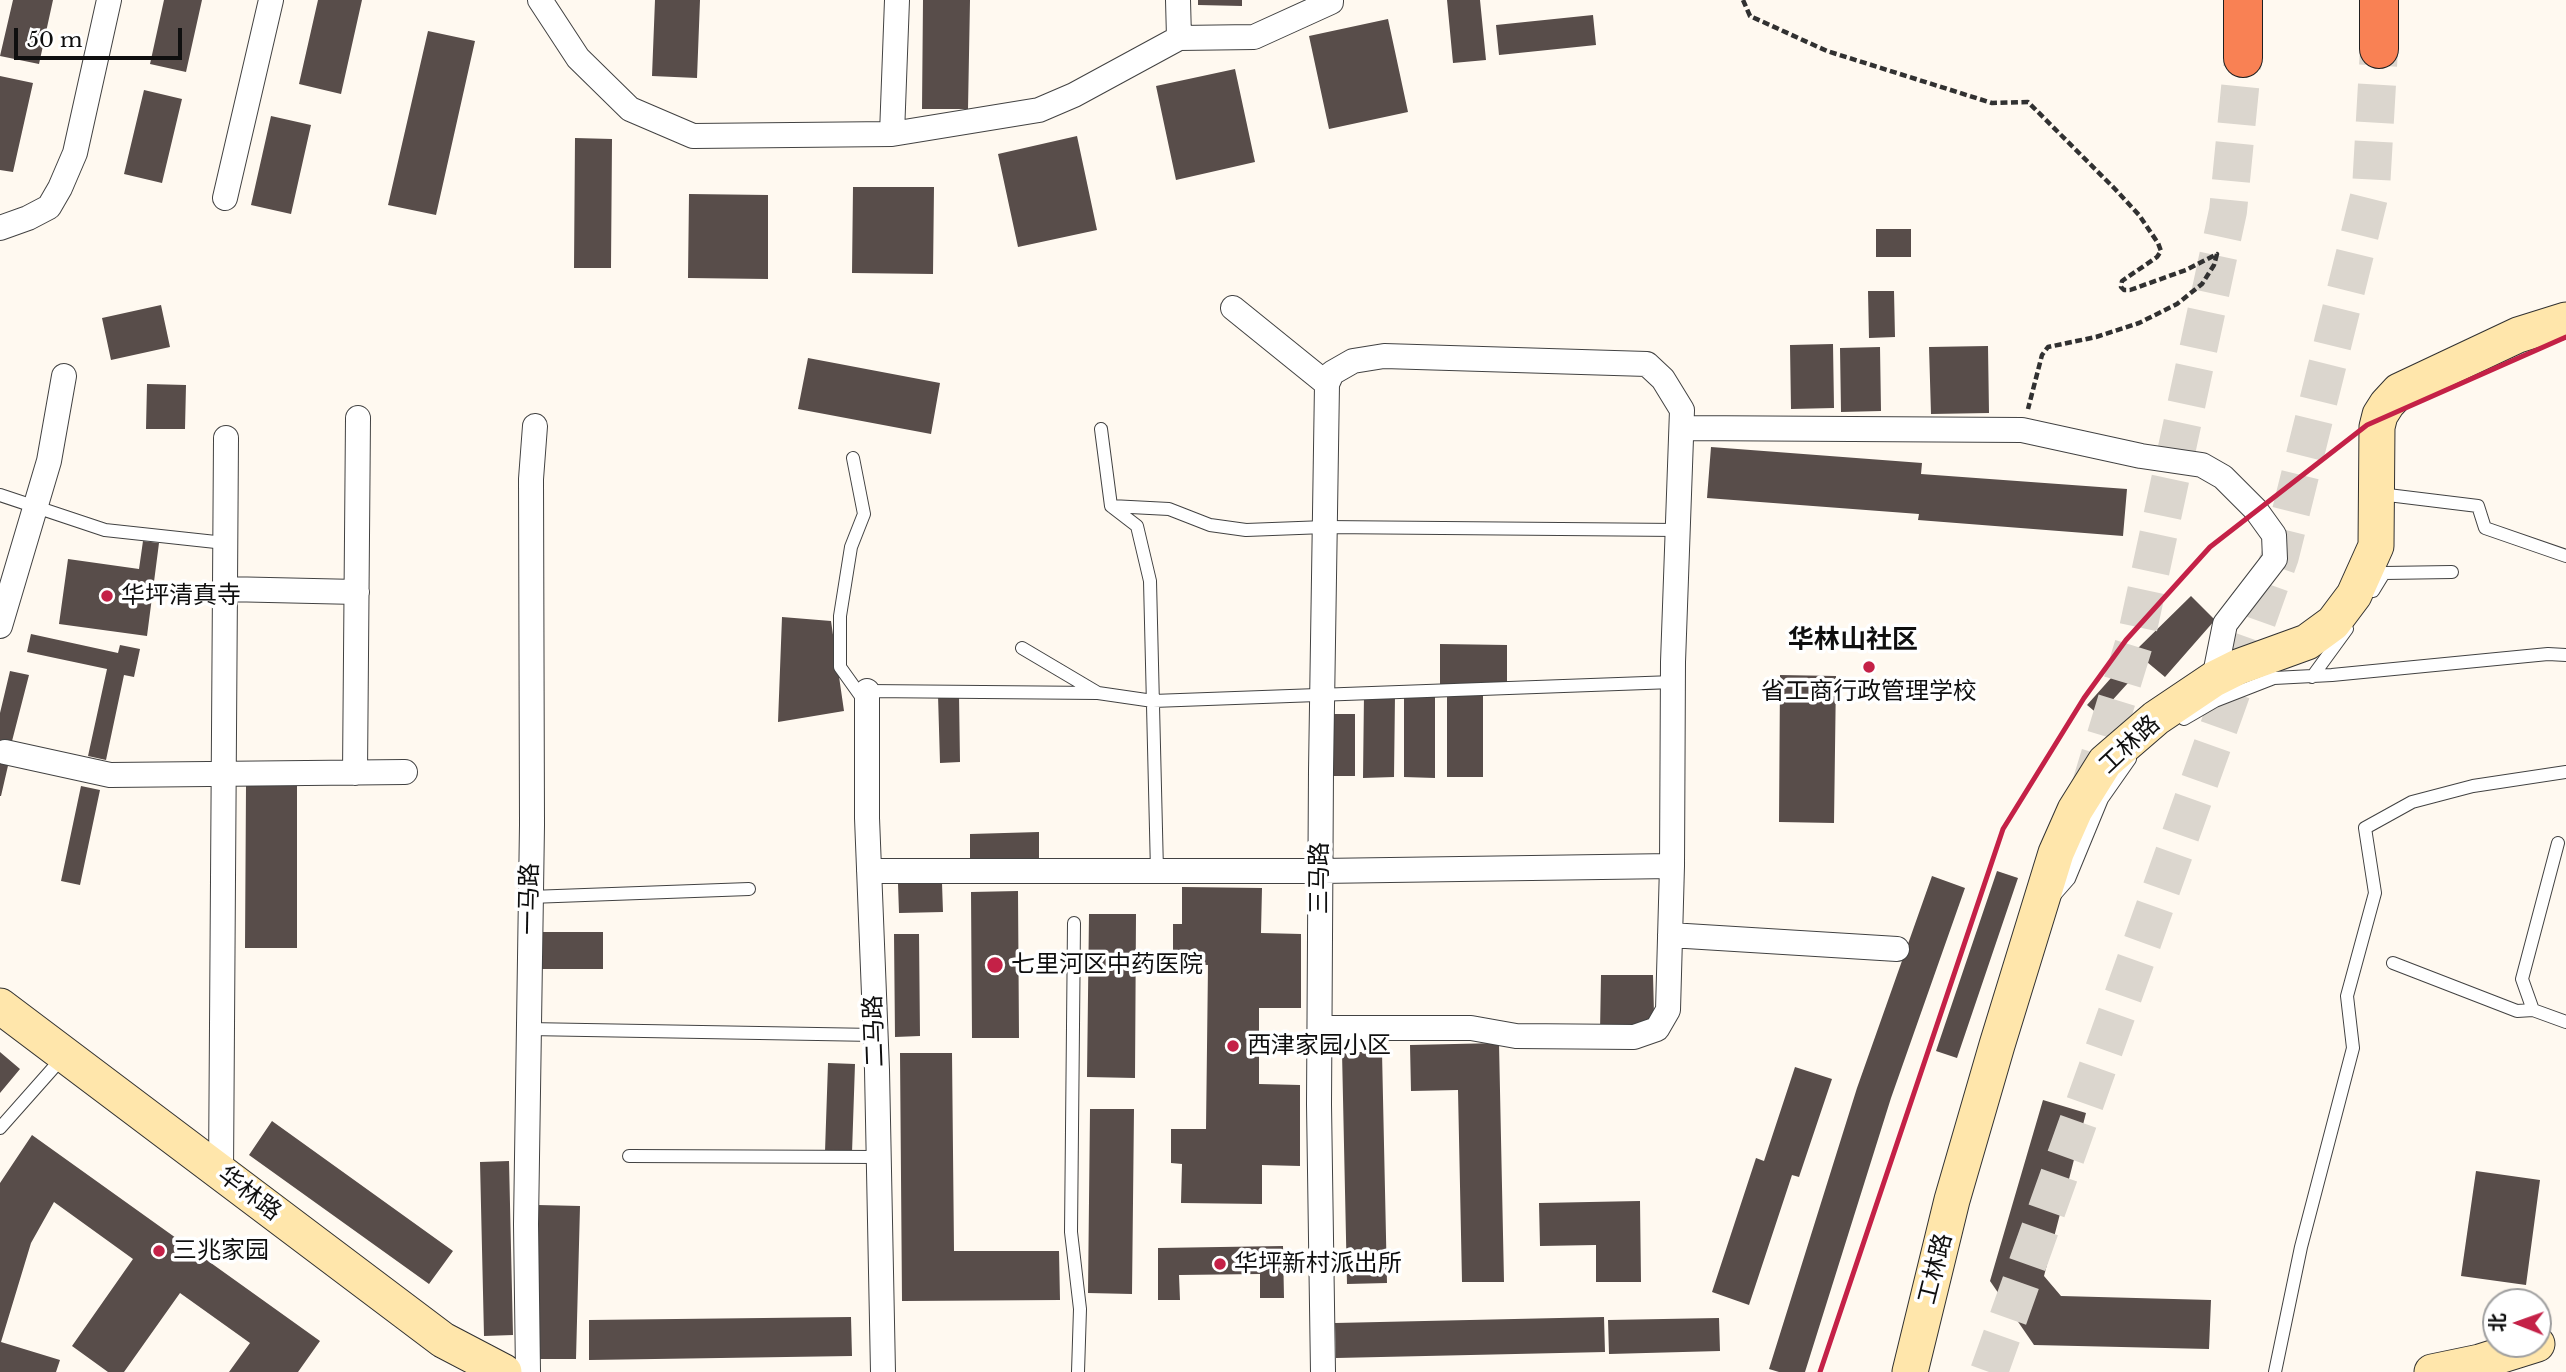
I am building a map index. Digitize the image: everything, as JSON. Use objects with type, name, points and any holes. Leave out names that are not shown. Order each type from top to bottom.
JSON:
[{"type":"highway","points":[[2243,0],[2243,58]]},
{"type":"highway","points":[[2379,0],[2379,49]]},
{"type":"street","points":[[0,228],[49,208],[60,188],[75,153],[109,0]]},
{"type":"street","points":[[225,198],[271,0]]},
{"type":"street","points":[[540,0],[578,58],[630,108],[692,135],[892,134],[1039,110],[1074,95],[1179,38],[1254,37],[1332,1]]},
{"type":"street","points":[[892,134],[897,0]]},
{"type":"street","points":[[1178,0],[1179,38]]},
{"type":"street","points":[[1233,308],[1327,384],[1332,373],[1353,361],[1384,356],[1647,364],[1663,379],[1682,410],[1673,682],[1668,1010],[1657,1029],[1634,1037],[1517,1037],[1471,1028],[1320,1028]]},
{"type":"street","name":"工林路","points":[[1910,1372],[1952,1200],[1997,1045],[2056,853],[2075,810],[2105,762],[2156,718],[2214,679],[2238,667],[2307,642],[2333,623],[2354,595],[2376,546],[2377,428],[2386,404],[2399,391],[2518,335],[2566,320]]},
{"type":"street","points":[[0,626],[49,461],[64,376]]},
{"type":"street","name":"三马路","points":[[1323,1372],[1320,872],[1327,384]]},
{"type":"street","points":[[355,773],[358,418]]},
{"type":"street","name":"一马路","points":[[528,1372],[526,1224],[531,479],[535,426]]},
{"type":"street","points":[[1682,428],[2022,430],[2141,456],[2202,465],[2223,477],[2256,510],[2274,534],[2275,559],[2225,624],[2214,679]]},
{"type":"street","points":[[221,1172],[226,438]]},
{"type":"street","points":[[225,589],[357,592]]},
{"type":"street","name":"二马路","points":[[867,698],[869,871],[883,1372]]},
{"type":"street","points":[[5,752],[110,775],[405,772]]},
{"type":"street","points":[[869,871],[1320,872],[1672,866]]},
{"type":"street","points":[[1670,935],[1897,949]]},
{"type":"street","name":"华林路","points":[[0,1006],[443,1340],[504,1372]]},
{"type":"street","points":[[2432,1372],[2493,1358]]},
{"type":"lane","points":[[1101,429],[1111,506],[1138,526],[1150,581],[1157,871]]},
{"type":"lane","points":[[853,458],[864,514],[850,547],[840,616],[839,667],[867,698],[1098,693],[1153,701],[1673,682]]},
{"type":"lane","points":[[0,495],[105,530],[225,543]]},
{"type":"lane","points":[[2312,677],[2384,573],[2388,495],[2478,506],[2485,528],[2566,556]]},
{"type":"lane","points":[[1111,506],[1169,509],[1210,525],[1246,530],[1325,527],[1678,530]]},
{"type":"lane","points":[[2384,573],[2452,572]]},
{"type":"lane","points":[[1022,648],[1098,693]]},
{"type":"lane","points":[[2174,725],[2215,701],[2274,678],[2312,677],[2484,659],[2566,655]]},
{"type":"lane","points":[[2037,916],[2069,879],[2102,799],[2128,760],[2137,753]]},
{"type":"lane","points":[[2275,1372],[2301,1247],[2353,1048],[2347,996],[2375,894],[2365,828],[2412,803],[2473,786],[2566,772]]},
{"type":"lane","points":[[2533,1010],[2522,979],[2558,843]]},
{"type":"lane","points":[[530,897],[749,889]]},
{"type":"lane","points":[[1074,923],[1071,1233],[1080,1309],[1078,1372]]},
{"type":"lane","points":[[2393,963],[2517,1011],[2533,1010],[2566,1022]]},
{"type":"lane","points":[[528,1029],[875,1035]]},
{"type":"lane","points":[[0,1128],[65,1055]]},
{"type":"lane","points":[[629,1156],[878,1157]]},
{"type":"path","points":[[1743,0],[1750,16],[1827,51],[1992,103],[2028,102],[2115,189],[2158,243],[2161,251],[2157,257],[2122,281],[2121,287],[2124,289],[2130,290],[2186,270],[2217,254],[2214,265],[2202,284],[2177,304],[2139,323],[2096,337],[2048,347],[2042,355],[2022,430]]},
{"type":"building","points":[[13,0],[53,0],[39,64],[0,56]]},
{"type":"building","points":[[164,0],[202,0],[186,72],[150,64]]},
{"type":"building","points":[[318,0],[362,0],[341,94],[299,84]]},
{"type":"building","points":[[655,0],[700,0],[697,78],[652,76]]},
{"type":"building","points":[[923,0],[970,0],[968,109],[922,109]]},
{"type":"building","points":[[1198,0],[1242,0],[1242,6],[1198,5]]},
{"type":"building","points":[[1447,0],[1480,0],[1486,60],[1453,63]]},
{"type":"building","points":[[1593,15],[1596,45],[1499,55],[1496,25]]},
{"type":"building","points":[[1388,19],[1408,112],[1329,129],[1309,36]]},
{"type":"building","points":[[428,31],[475,41],[436,215],[388,205]]},
{"type":"building","points":[[1235,69],[1255,162],[1176,180],[1156,86]]},
{"type":"building","points":[[0,76],[33,83],[13,172],[0,170]]},
{"type":"building","points":[[144,90],[182,99],[162,183],[124,174]]},
{"type":"building","points":[[271,116],[311,125],[291,214],[251,205]]},
{"type":"building","points":[[1077,136],[1097,230],[1018,247],[998,154]]},
{"type":"building","points":[[575,138],[612,139],[611,268],[574,268]]},
{"type":"building","points":[[853,187],[934,187],[933,274],[852,273]]},
{"type":"building","points":[[689,194],[768,195],[768,279],[688,278]]},
{"type":"building","points":[[1876,229],[1911,229],[1911,257],[1876,257]]},
{"type":"building","points":[[1868,291],[1894,291],[1895,337],[1869,338]]},
{"type":"building","points":[[161,305],[170,347],[111,360],[102,318]]},
{"type":"building","points":[[1833,344],[1834,408],[1791,409],[1790,345]]},
{"type":"building","points":[[1988,346],[1989,413],[1931,414],[1929,347]]},
{"type":"building","points":[[1880,347],[1881,411],[1841,412],[1840,348]]},
{"type":"building","points":[[808,358],[940,383],[931,434],[798,409]]},
{"type":"building","points":[[147,384],[186,385],[185,429],[146,429]]},
{"type":"building","points":[[1711,447],[1922,463],[1921,474],[2127,489],[2123,536],[1918,520],[1919,514],[1707,498]]},
{"type":"building","name":"华坪清真寺","points":[[143,541],[159,543],[147,636],[59,624],[68,559],[139,569]]},
{"type":"building","points":[[2191,596],[2215,620],[2165,677],[2147,662],[2099,715],[2087,705],[2135,651]]},
{"type":"building","points":[[782,617],[831,621],[844,711],[778,722]]},
{"type":"building","points":[[31,634],[118,653],[120,645],[140,649],[134,677],[124,675],[106,760],[88,756],[107,669],[27,652]]},
{"type":"building","points":[[1440,644],[1507,645],[1507,685],[1440,685]]},
{"type":"building","points":[[10,671],[29,675],[11,745],[0,742],[0,713]]},
{"type":"building","points":[[1780,675],[1836,676],[1834,823],[1779,822]]},
{"type":"building","points":[[1364,694],[1395,695],[1394,777],[1363,778]]},
{"type":"building","points":[[1404,694],[1435,694],[1435,778],[1404,777]]},
{"type":"building","points":[[938,695],[959,695],[960,762],[940,763]]},
{"type":"building","points":[[1447,695],[1483,695],[1483,777],[1447,777]]},
{"type":"building","points":[[1326,714],[1355,714],[1355,776],[1326,776]]},
{"type":"building","points":[[0,755],[10,757],[1,796],[0,796]]},
{"type":"building","points":[[81,786],[100,790],[80,885],[61,881]]},
{"type":"building","points":[[246,786],[297,786],[297,948],[245,948]]},
{"type":"building","points":[[1039,832],[1039,867],[970,868],[970,834]]},
{"type":"building","points":[[1997,871],[2018,878],[1957,1058],[1936,1051]]},
{"type":"building","points":[[1932,876],[1965,888],[1891,1098],[1805,1372],[1779,1372],[1769,1369],[1857,1088]]},
{"type":"building","points":[[942,883],[943,912],[899,913],[898,884]]},
{"type":"building","name":"西津家园小区","points":[[1182,887],[1262,888],[1261,933],[1301,934],[1301,1008],[1259,1008],[1259,1084],[1300,1085],[1300,1166],[1262,1165],[1262,1204],[1181,1203],[1182,1164],[1171,1163],[1171,1129],[1206,1129],[1208,965],[1173,964],[1173,924],[1182,924]]},
{"type":"building","name":"七里河区中药医院","points":[[1018,891],[1019,1038],[972,1038],[971,892]]},
{"type":"building","points":[[1089,914],[1136,914],[1135,1078],[1087,1077]]},
{"type":"building","points":[[541,932],[603,932],[603,969],[541,969]]},
{"type":"building","points":[[894,934],[919,934],[920,1036],[895,1037]]},
{"type":"building","points":[[1601,975],[1653,975],[1654,1014],[1650,1028],[1600,1032]]},
{"type":"building","points":[[1499,1043],[1504,1282],[1462,1282],[1458,1090],[1411,1091],[1410,1045]]},
{"type":"building","points":[[0,1052],[20,1069],[0,1093]]},
{"type":"building","points":[[1342,1052],[1382,1052],[1387,1283],[1347,1284]]},
{"type":"building","points":[[900,1053],[952,1053],[954,1251],[1059,1251],[1060,1300],[902,1301]]},
{"type":"building","points":[[828,1063],[855,1064],[852,1153],[825,1152]]},
{"type":"building","points":[[1795,1067],[1832,1079],[1799,1177],[1792,1175],[1749,1305],[1712,1292],[1756,1158],[1764,1161]]},
{"type":"building","points":[[2043,1100],[2086,1113],[2044,1276],[2061,1296],[2211,1300],[2209,1349],[2034,1345],[1990,1281]]},
{"type":"building","points":[[1090,1109],[1134,1109],[1132,1294],[1088,1293]]},
{"type":"building","points":[[272,1121],[453,1251],[429,1284],[249,1155]]},
{"type":"building","name":"三兆家园","points":[[32,1135],[320,1341],[298,1372],[229,1372],[250,1343],[180,1293],[124,1372],[108,1372],[72,1346],[133,1259],[54,1202],[31,1243],[1,1342],[60,1360],[56,1372],[0,1372],[0,1183]]},
{"type":"building","points":[[509,1161],[513,1335],[484,1336],[480,1162]]},
{"type":"building","points":[[2476,1171],[2540,1180],[2526,1285],[2461,1276]]},
{"type":"building","points":[[1640,1201],[1641,1282],[1596,1282],[1596,1245],[1540,1246],[1539,1203]]},
{"type":"building","points":[[538,1205],[580,1206],[576,1359],[535,1359]]},
{"type":"building","points":[[1283,1246],[1284,1298],[1260,1298],[1260,1274],[1179,1275],[1180,1300],[1158,1300],[1158,1248]]},
{"type":"building","points":[[851,1317],[852,1356],[589,1360],[589,1320]]},
{"type":"building","points":[[1604,1317],[1605,1352],[1336,1358],[1335,1323]]},
{"type":"building","points":[[1719,1318],[1720,1351],[1609,1354],[1608,1320]]},
{"type":"tunnel","points":[[1989,1372],[2280,556],[2371,189],[2379,49]]},
{"type":"tunnel","points":[[2089,791],[2137,634],[2228,211],[2243,58]]},
{"type":"railway","points":[[1820,1372],[2003,829],[2084,698],[2126,640],[2210,547],[2367,425],[2566,337]]},
{"type":"place","name":"华坪清真寺","points":[[107,596]]},
{"type":"place","name":"省工商行政管理学校","points":[[1869,667]]},
{"type":"place","name":"七里河区中药医院","points":[[995,965]]},
{"type":"place","name":"西津家园小区","points":[[1233,1046]]},
{"type":"place","name":"三兆家园","points":[[159,1251]]},
{"type":"place","name":"华坪新村派出所","points":[[1220,1264]]},
{"type":"district","name":"华林山社区","points":[[1853,641]]}]
